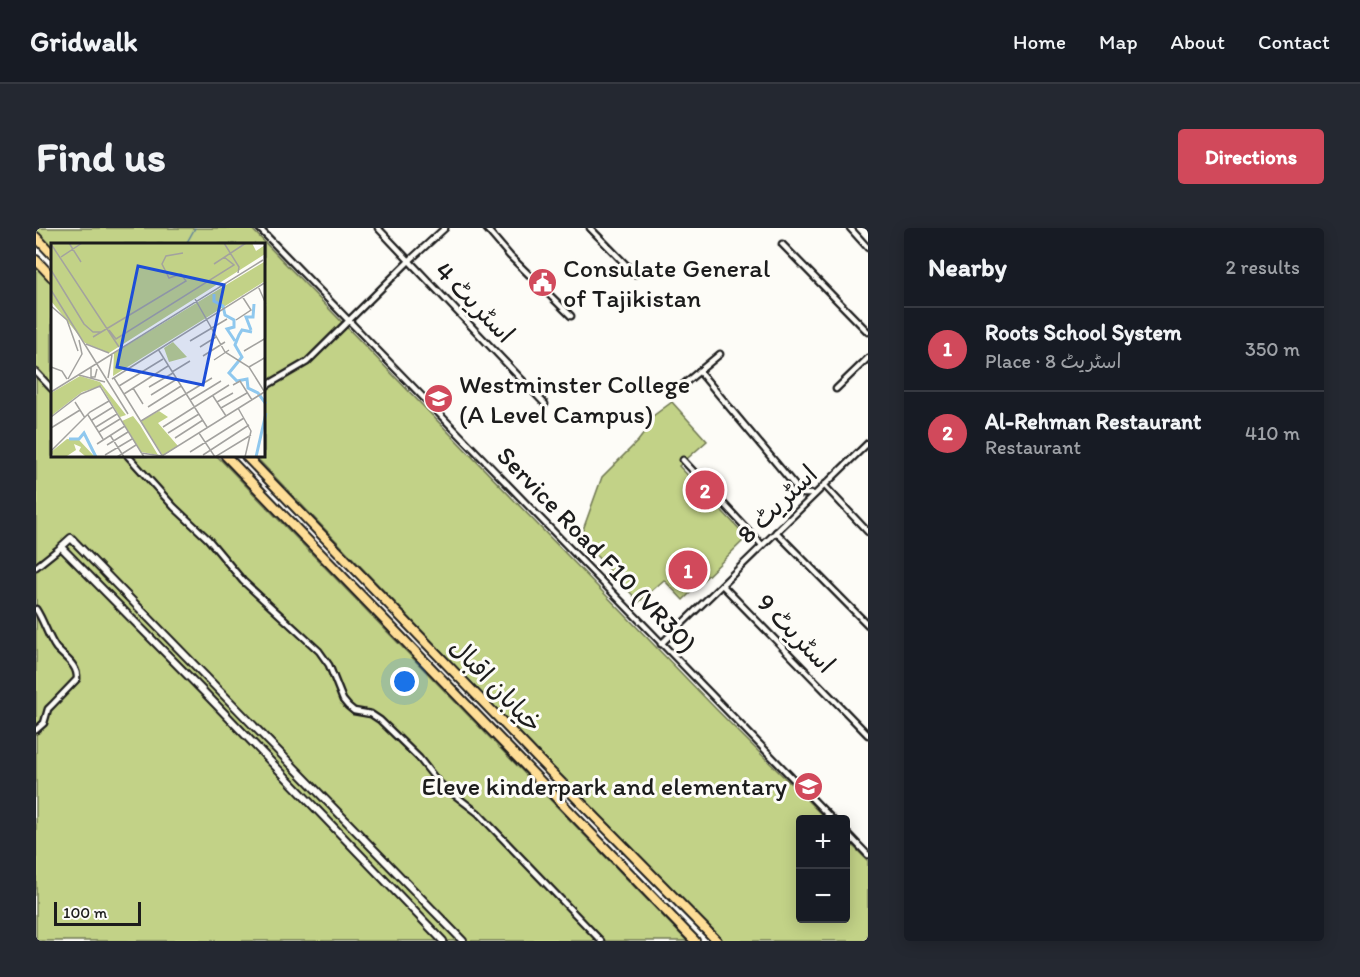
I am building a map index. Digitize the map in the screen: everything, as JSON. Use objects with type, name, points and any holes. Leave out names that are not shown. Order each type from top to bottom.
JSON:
[{"type":"main road","points":[[36,237],[51,253]]},
{"type":"main road","points":[[36,260],[51,276]]},
{"type":"main road","name":"خیابان اقبال","points":[[228,458],[695,941]]},
{"type":"main road","name":"خیابان اقبال","points":[[248,458],[717,941]]},
{"type":"street","name":"Service Road F10 (VR30)","points":[[259,228],[829,815]]},
{"type":"street","name":"اسٹریٹ 4","points":[[378,228],[545,404]]},
{"type":"street","points":[[266,386],[307,362],[445,228]]},
{"type":"street","points":[[486,228],[510,256],[571,316]]},
{"type":"street","points":[[590,228],[635,274]]},
{"type":"street","points":[[850,228],[868,248]]},
{"type":"street","points":[[782,244],[868,332]]},
{"type":"street","points":[[679,388],[720,354]]},
{"type":"street","points":[[836,389],[868,358]]},
{"type":"street","points":[[699,371],[802,494],[815,494]]},
{"type":"street","points":[[36,372],[51,388]]},
{"type":"street","name":"اسٹریٹ 8","points":[[661,644],[868,443]]},
{"type":"street","points":[[130,458],[174,507],[208,539],[243,581],[319,651],[329,665],[343,700],[348,706],[354,711],[371,714],[380,720],[420,758],[438,782],[478,813],[601,941]]},
{"type":"street","points":[[683,460],[762,545]]},
{"type":"street","points":[[824,485],[868,532]]},
{"type":"street","points":[[776,532],[868,625]]},
{"type":"street","points":[[36,567],[71,538],[463,941]]},
{"type":"street","points":[[61,547],[443,941]]},
{"type":"street","name":"اسٹریٹ 9","points":[[722,585],[868,735]]},
{"type":"street","points":[[36,609],[56,648],[75,668],[77,679],[48,709],[44,723],[36,730]]},
{"type":"street","points":[[850,836],[868,855]]},
{"type":"green space","points":[[36,228],[251,228],[266,243],[51,243],[51,247],[36,231]]},
{"type":"green space","points":[[266,244],[715,708],[822,815],[796,815],[796,923],[850,923],[850,843],[868,861],[868,941],[719,941],[257,458],[266,458]]},
{"type":"green space","points":[[36,265],[51,281],[51,458],[219,458],[687,941],[36,941]]},
{"type":"green space","points":[[672,402],[707,441],[679,466],[747,537],[683,600],[664,580],[639,602],[580,538],[602,477],[638,441],[648,428],[653,416]]},
{"type":"waterway","points":[[187,243],[195,228]]},
{"type":"place","name":"Consulate General of Tajikistan","points":[[542,283]]},
{"type":"place","name":"Westminster College (A Level Campus)","points":[[438,399]]},
{"type":"place","name":"Al-Rehman Restaurant","points":[[705,490]]},
{"type":"place","name":"Roots School System","points":[[688,570]]},
{"type":"place","name":"Eleve kinderpark and elementary","points":[[808,786]]}]
